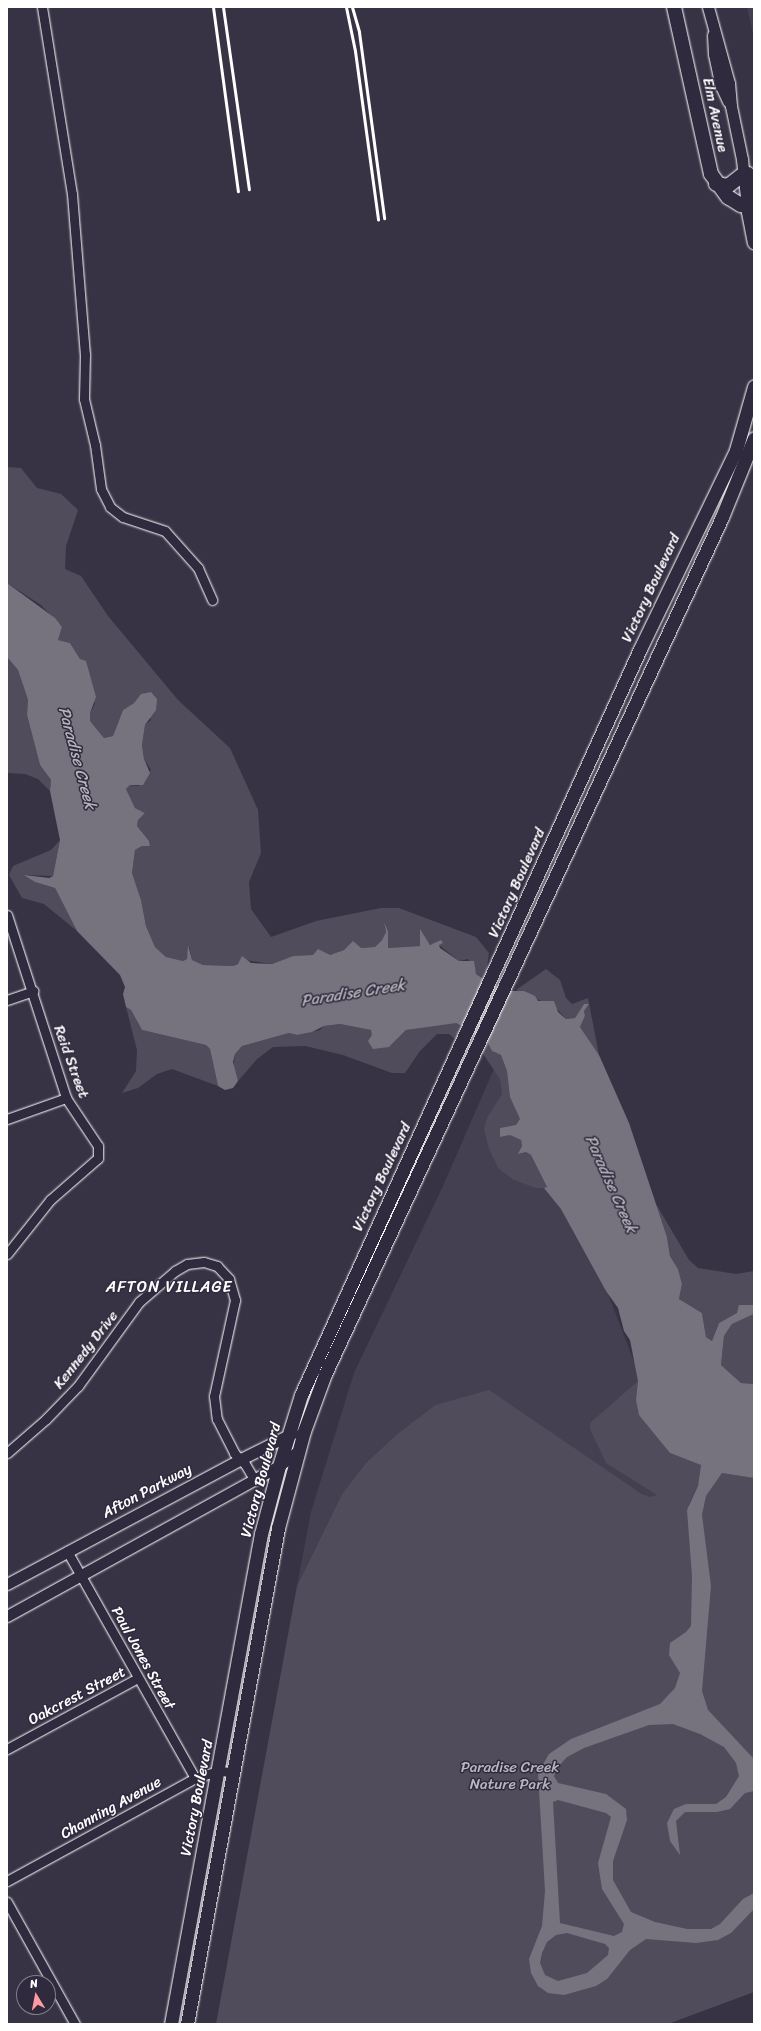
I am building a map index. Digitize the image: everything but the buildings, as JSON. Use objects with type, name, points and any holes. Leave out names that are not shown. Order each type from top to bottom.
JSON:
[{"type":"main road","name":"Elm Avenue","points":[[674,7],[709,167],[716,184],[728,197],[752,203]]},
{"type":"main road","points":[[716,184],[728,186],[742,175]]},
{"type":"main road","points":[[752,203],[754,242]]},
{"type":"main road","name":"Victory Boulevard","points":[[171,2024],[261,1534],[278,1466],[288,1434],[315,1361],[456,1058],[640,649],[736,450],[753,394]]},
{"type":"main road","name":"Victory Boulevard","points":[[187,2024],[278,1528],[297,1452],[304,1431],[326,1374],[469,1061],[722,517],[754,438]]},
{"type":"street","points":[[42,7],[72,194],[85,354],[84,399],[101,489],[110,507],[123,517],[165,531],[198,568],[212,600]]},
{"type":"street","points":[[708,7],[713,28],[722,50],[729,83],[731,106],[752,203]]},
{"type":"street","points":[[742,159],[742,175],[752,203]]},
{"type":"street","name":"Reid Street","points":[[7,915],[33,991],[66,1098],[98,1146],[98,1158],[50,1200],[7,1254]]},
{"type":"street","points":[[7,1000],[33,991]]},
{"type":"street","points":[[7,1119],[66,1098]]},
{"type":"street","name":"Kennedy Drive","points":[[7,1453],[46,1419],[78,1386],[139,1302],[175,1271],[187,1264],[204,1262],[217,1266],[229,1279],[235,1300],[214,1396],[217,1420],[239,1460],[245,1464],[254,1479]]},
{"type":"street","name":"Afton Parkway","points":[[7,1584],[288,1434],[304,1431]]},
{"type":"street","points":[[7,1616],[278,1466],[297,1452]]},
{"type":"street","name":"Paul Jones Street","points":[[67,1551],[195,1778]]},
{"type":"street","name":"Oakcrest Street","points":[[7,1749],[138,1678]]},
{"type":"street","name":"Channing Avenue","points":[[7,1881],[195,1778],[218,1771],[233,1772]]},
{"type":"street","points":[[7,1902],[75,2024]]},
{"type":"shaded area","points":[[747,7],[754,7],[754,38]]},
{"type":"shaded area","points":[[504,1046],[525,1077],[636,1367],[754,1471],[754,1524],[732,1535],[642,1494],[489,1391],[435,1405],[396,1435],[366,1463],[342,1494],[297,1586],[311,1512],[354,1373],[443,1186]]},
{"type":"green space","points":[[7,467],[21,468],[37,488],[61,494],[78,510],[66,546],[65,569],[81,576],[108,616],[178,700],[230,748],[258,810],[261,853],[249,882],[251,909],[271,937],[316,921],[381,908],[399,908],[476,937],[489,953],[485,980],[476,974],[468,959],[459,961],[439,945],[431,945],[420,936],[420,946],[388,948],[388,931],[384,925],[386,932],[382,940],[375,947],[361,948],[352,943],[344,950],[330,955],[293,956],[272,964],[245,960],[233,966],[203,965],[192,960],[189,946],[187,959],[183,961],[166,957],[155,947],[146,926],[141,900],[132,873],[135,850],[142,846],[150,846],[149,841],[137,826],[138,820],[145,813],[135,808],[126,789],[130,785],[138,786],[151,770],[144,759],[142,745],[145,725],[151,720],[141,694],[134,703],[123,710],[113,736],[104,738],[90,721],[90,713],[95,704],[80,659],[70,643],[58,640],[62,627],[41,605],[7,583]]},
{"type":"green space","points":[[7,657],[18,670],[28,700],[27,715],[40,765],[51,780],[50,791],[38,779],[25,774],[7,773]]},
{"type":"green space","points":[[60,840],[53,876],[25,875],[35,882],[55,888],[77,931],[44,904],[22,898],[9,875],[13,866],[51,850]]},
{"type":"green space","points":[[546,969],[560,980],[566,998],[572,1004],[588,998],[599,1055],[580,1027],[585,1016],[584,1011],[589,1004],[584,1004],[575,1018],[566,1019],[555,1007],[516,990]]},
{"type":"green space","points":[[126,1007],[131,1010],[142,1030],[206,1045],[210,1049],[218,1086],[172,1069],[157,1074],[138,1088],[122,1093],[136,1071],[137,1050]]},
{"type":"green space","points":[[446,1023],[456,1023],[462,1027],[456,1040],[449,1034],[437,1034],[420,1051],[405,1073],[392,1073],[343,1055],[305,1046],[273,1047],[257,1059],[238,1081],[233,1070],[235,1054],[242,1046],[289,1033],[297,1035],[320,1030],[324,1026],[340,1024],[371,1030],[373,1035],[389,1047],[406,1030]]},
{"type":"green space","points":[[486,1040],[492,1051],[501,1055],[507,1071],[510,1097],[520,1119],[516,1125],[500,1137],[510,1135],[521,1140],[522,1146],[519,1154],[526,1152],[531,1155],[547,1188],[536,1188],[514,1180],[499,1169],[489,1149],[484,1129],[487,1118],[502,1094],[500,1079],[481,1051]]},
{"type":"green space","points":[[656,1204],[689,1260],[698,1268],[736,1274],[754,1271],[754,1305],[719,1323],[712,1341],[706,1337],[702,1313],[679,1299],[682,1284],[678,1269],[670,1256],[667,1237]]},
{"type":"green space","points":[[754,1314],[754,1384],[741,1383],[721,1365],[724,1336],[732,1324]]},
{"type":"green space","name":"Paradise Creek Nature Park","points":[[638,1381],[636,1400],[670,1453],[701,1465],[698,1486],[689,1504],[702,1515],[706,1496],[722,1473],[754,1478],[754,1992],[668,2024],[216,2024],[297,1586],[342,1494],[366,1463],[396,1435],[435,1405],[489,1390],[642,1494],[650,1497],[657,1495],[606,1463],[590,1429],[590,1423]]},
{"type":"water","name":"Paradise Creek","points":[[7,583],[55,618],[62,627],[58,640],[70,643],[80,659],[86,661],[96,697],[90,713],[90,721],[104,738],[113,736],[123,710],[134,703],[141,694],[151,692],[157,699],[156,710],[145,725],[142,745],[144,759],[150,773],[143,785],[130,785],[126,789],[135,808],[145,813],[138,820],[137,826],[149,841],[150,846],[142,846],[135,850],[132,873],[141,900],[146,926],[155,947],[166,957],[183,961],[187,959],[188,945],[192,960],[203,965],[233,966],[238,964],[242,956],[251,963],[272,964],[293,956],[313,955],[318,949],[330,955],[344,950],[353,941],[361,948],[375,947],[382,940],[386,932],[384,923],[388,931],[388,948],[420,946],[420,929],[430,945],[441,940],[443,943],[439,945],[440,948],[459,961],[474,961],[476,974],[485,980],[507,991],[524,991],[535,996],[538,1001],[554,1001],[558,1012],[566,1019],[575,1018],[584,1004],[589,1004],[584,1011],[585,1016],[580,1027],[599,1055],[629,1123],[667,1237],[670,1256],[678,1269],[682,1284],[679,1299],[702,1313],[706,1337],[712,1341],[719,1323],[737,1313],[739,1305],[754,1305],[754,1314],[732,1324],[724,1336],[721,1365],[741,1383],[754,1384],[754,1478],[722,1473],[706,1496],[702,1515],[711,1586],[702,1691],[708,1710],[754,1759],[754,1791],[745,1793],[730,1809],[717,1812],[685,1812],[676,1821],[680,1855],[670,1841],[667,1823],[674,1809],[686,1804],[716,1804],[726,1797],[739,1776],[736,1763],[724,1747],[700,1734],[673,1724],[649,1725],[584,1748],[567,1757],[557,1768],[554,1776],[558,1783],[606,1794],[626,1809],[627,1820],[613,1861],[613,1880],[631,1912],[655,1922],[687,1929],[711,1929],[720,1924],[743,1899],[754,1893],[754,1909],[731,1933],[718,1940],[696,1943],[646,1939],[630,1950],[607,1979],[596,1986],[564,1995],[548,1993],[538,1986],[531,1973],[529,1959],[542,1926],[545,1891],[538,1773],[549,1754],[571,1739],[660,1704],[675,1688],[680,1673],[669,1655],[670,1643],[686,1632],[691,1626],[692,1576],[687,1510],[698,1486],[701,1465],[670,1453],[639,1415],[636,1400],[638,1381],[630,1340],[624,1331],[618,1308],[606,1291],[561,1209],[544,1188],[547,1187],[531,1155],[526,1152],[518,1154],[522,1146],[521,1140],[510,1135],[500,1137],[500,1128],[516,1125],[520,1119],[510,1097],[507,1071],[501,1055],[492,1051],[486,1040],[456,1023],[406,1030],[389,1047],[373,1049],[368,1041],[372,1035],[371,1030],[340,1024],[324,1026],[312,1032],[297,1035],[289,1033],[242,1046],[235,1054],[233,1062],[238,1081],[233,1088],[225,1090],[218,1086],[210,1049],[206,1045],[142,1030],[131,1010],[126,1007],[123,994],[125,987],[120,975],[77,931],[55,888],[35,882],[24,875],[49,878],[53,876],[60,840],[50,791],[51,780],[40,765],[27,715],[28,700],[18,670],[7,657]],"holes":[[[558,1800],[606,1813],[611,1817],[598,1863],[602,1889],[624,1924],[622,1932],[614,1936],[560,1923],[553,1802]],[[567,1933],[605,1944],[609,1948],[608,1955],[587,1973],[558,1981],[545,1975],[540,1963],[542,1953],[547,1942],[556,1935]]]},
{"type":"railway","points":[[213,7],[238,191]]},
{"type":"railway","points":[[223,7],[249,189]]},
{"type":"railway","points":[[346,7],[355,51],[378,219]]},
{"type":"railway","points":[[352,7],[359,32],[384,218]]},
{"type":"district","name":"AFTON VILLAGE","points":[[169,1287]]}]
